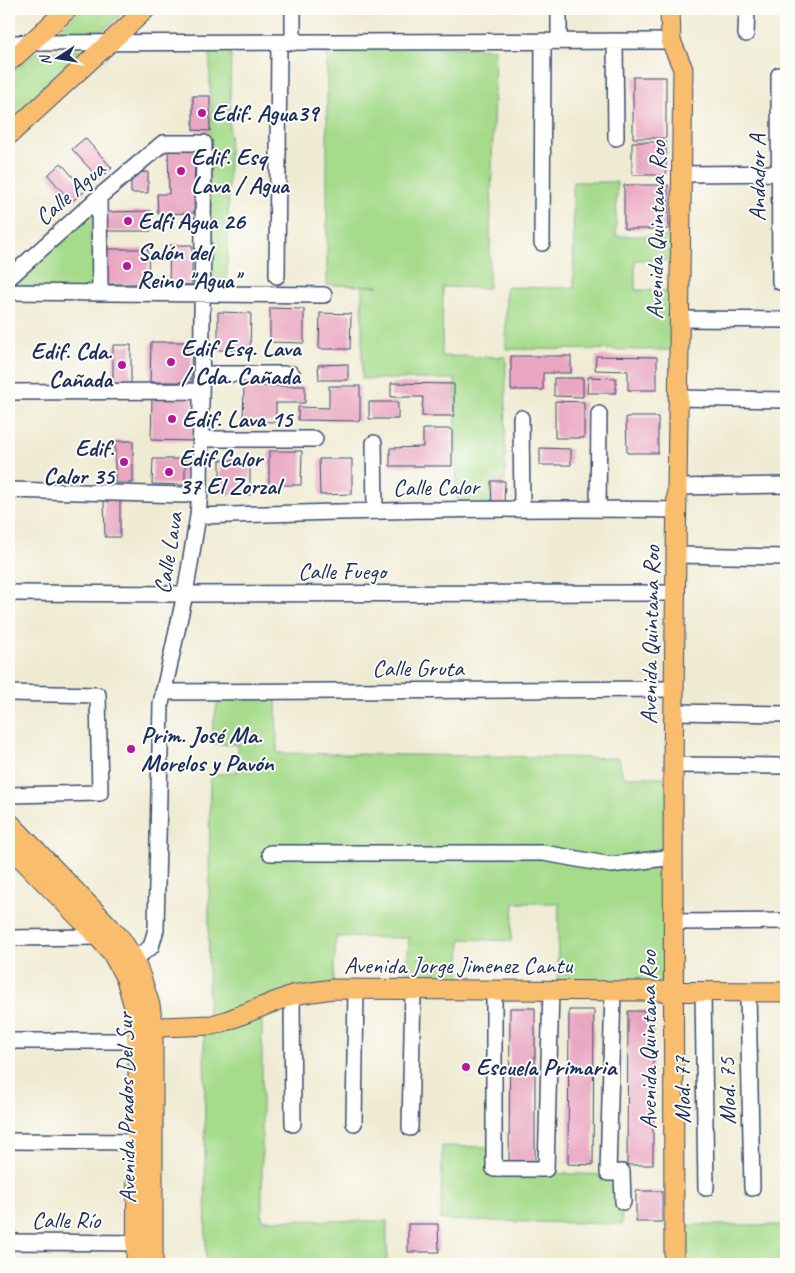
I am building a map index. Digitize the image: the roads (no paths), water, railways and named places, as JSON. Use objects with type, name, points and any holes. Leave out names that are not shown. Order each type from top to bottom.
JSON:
[{"type":"main road","points":[[9,62],[68,9]]},
{"type":"main road","points":[[9,135],[146,9]]},
{"type":"main road","name":"Avenida Quintana Roo","points":[[670,9],[671,41],[683,69],[673,765],[674,1264]]},
{"type":"main road","name":"Avenida Prados Del Sur","points":[[9,822],[104,932],[112,954],[126,979],[142,1032],[145,1243],[136,1264]]},
{"type":"main road","name":"Avenida Prados Del Sur","points":[[9,846],[134,959],[150,1005],[142,1032],[137,1142],[145,1243],[153,1264]]},
{"type":"main road","name":"Avenida Jorge Jimenez Cantu","points":[[142,1032],[212,1025],[292,995],[322,990],[786,992]]},
{"type":"street","points":[[277,276],[286,43],[293,9]]},
{"type":"street","points":[[559,9],[559,41]]},
{"type":"street","points":[[746,34],[747,9]]},
{"type":"street","points":[[615,41],[616,138]]},
{"type":"street","points":[[9,43],[671,41]]},
{"type":"street","points":[[542,243],[543,42]]},
{"type":"street","name":"Andador A","points":[[779,75],[783,173],[780,282]]},
{"type":"street","name":"Calle Agua","points":[[9,278],[99,197],[163,143],[204,143]]},
{"type":"street","name":"Calle Lava","points":[[134,959],[151,947],[156,929],[161,704],[185,594],[198,516],[201,439],[204,143]]},
{"type":"street","points":[[682,174],[783,173]]},
{"type":"street","points":[[99,197],[100,292]]},
{"type":"street","points":[[9,292],[324,295]]},
{"type":"street","points":[[679,319],[786,320]]},
{"type":"street","points":[[202,374],[292,374]]},
{"type":"street","points":[[9,392],[201,391]]},
{"type":"street","points":[[678,398],[786,400]]},
{"type":"street","points":[[598,508],[599,414]]},
{"type":"street","points":[[521,418],[522,509]]},
{"type":"street","points":[[201,439],[315,439]]},
{"type":"street","points":[[374,443],[375,510]]},
{"type":"street","points":[[677,487],[786,485]]},
{"type":"street","points":[[9,490],[185,495],[200,490]]},
{"type":"street","name":"Calle Calor","points":[[198,516],[375,510],[598,508],[676,510]]},
{"type":"street","points":[[676,555],[786,557]]},
{"type":"street","name":"Calle Fuego","points":[[9,593],[675,593]]},
{"type":"street","name":"Calle Gruta","points":[[163,692],[674,689]]},
{"type":"street","points":[[9,693],[98,695],[100,793],[9,795]]},
{"type":"street","points":[[674,712],[786,714]]},
{"type":"street","points":[[673,765],[786,766]]},
{"type":"street","points":[[270,853],[544,853],[611,865],[673,857]]},
{"type":"street","points":[[673,922],[786,922]]},
{"type":"street","points":[[9,938],[104,932]]},
{"type":"street","points":[[354,1123],[356,989]]},
{"type":"street","points":[[410,1128],[413,990]]},
{"type":"street","points":[[494,990],[494,1169],[546,1169],[551,991]]},
{"type":"street","points":[[613,992],[608,1172],[622,1172],[623,1202]]},
{"type":"street","name":"Mod. 77","points":[[703,992],[706,1188]]},
{"type":"street","name":"Mod. 75","points":[[748,992],[752,1188]]},
{"type":"street","points":[[292,995],[293,1124]]},
{"type":"street","points":[[9,1041],[142,1032]]},
{"type":"street","points":[[9,1141],[137,1142]]},
{"type":"street","name":"Calle Río","points":[[9,1242],[145,1243]]},
{"type":"place","name":"Edif. Agua39","points":[[202,113]]},
{"type":"place","name":"Edif. Esq Lava / Agua","points":[[181,171]]},
{"type":"place","name":"Edfi Agua 26","points":[[128,221]]},
{"type":"place","name":"Salón del Reino \"Agua\"","points":[[127,266]]},
{"type":"place","name":"Edif Esq. Lava / Cda. Cañada","points":[[171,362]]},
{"type":"place","name":"Edif. Cda. Cañada","points":[[122,365]]},
{"type":"place","name":"Edif. Lava 15","points":[[172,419]]},
{"type":"place","name":"Edif. Calor 35","points":[[124,462]]},
{"type":"place","name":"Edif Calor 37 El Zorzal","points":[[169,472]]},
{"type":"place","name":"Prim. José Ma. Morelos y Pavón","points":[[131,749]]},
{"type":"place","name":"Escuela Primaria","points":[[466,1067]]}]
